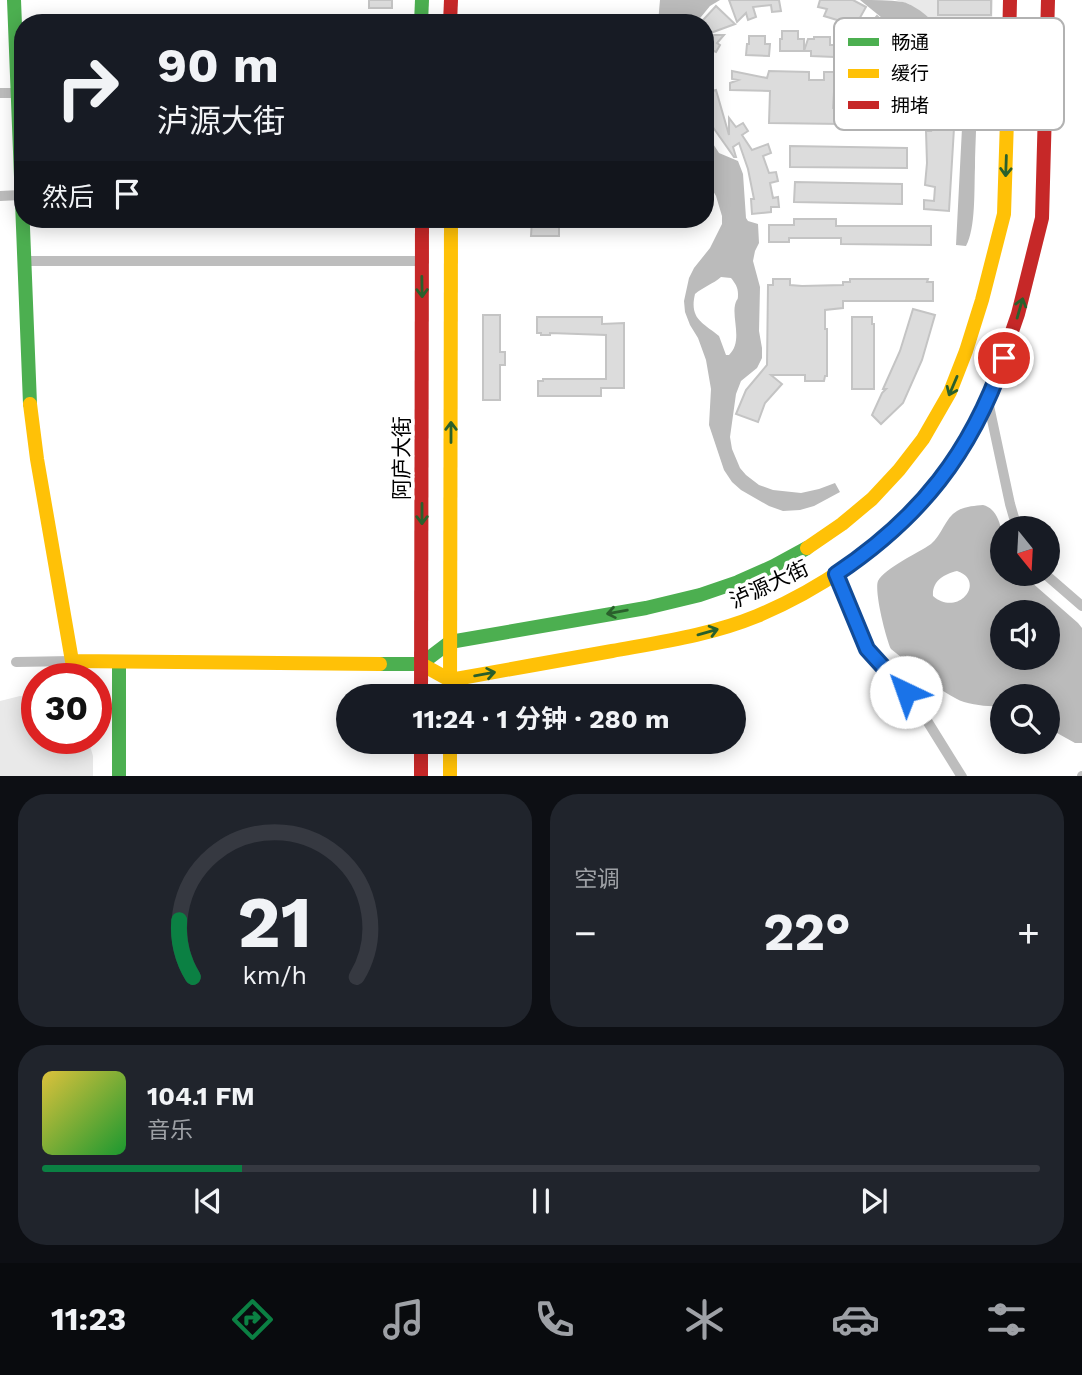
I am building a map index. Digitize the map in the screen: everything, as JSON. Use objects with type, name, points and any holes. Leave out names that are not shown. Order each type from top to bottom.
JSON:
[{"type":"main road","points":[[1009,18],[1010,0]]},
{"type":"main road","name":"泸源大街","points":[[1048,0],[1048,18]]},
{"type":"main road","points":[[421,664],[450,642],[662,604],[734,584],[788,559],[830,533],[864,506],[895,475],[928,432],[953,386],[982,303],[1004,214],[1006,130]]},
{"type":"main road","name":"泸源大街","points":[[450,680],[656,644],[711,631],[782,604],[836,574],[890,534],[924,500],[953,463],[988,401],[1018,314],[1042,218],[1044,130]]},
{"type":"main road","points":[[24,228],[40,422],[76,662],[421,664],[450,680]]},
{"type":"main road","points":[[27,261],[29,228]]},
{"type":"main road","name":"阿庐大街","points":[[421,684],[422,228]]},
{"type":"main road","points":[[450,684],[451,228]]},
{"type":"main road","points":[[119,662],[119,776]]},
{"type":"main road","points":[[421,754],[421,776]]},
{"type":"main road","points":[[450,754],[450,776]]},
{"type":"street","points":[[27,261],[422,261]]},
{"type":"street","points":[[988,401],[1014,516]]},
{"type":"street","points":[[836,574],[867,649],[916,703],[962,776]]},
{"type":"street","points":[[1059,586],[1082,606]]},
{"type":"street","points":[[16,662],[76,662]]},
{"type":"shaded area","points":[[660,0],[720,0],[703,14],[659,14]]},
{"type":"shaded area","points":[[860,0],[903,2],[929,18],[882,18]]},
{"type":"shaded area","points":[[895,0],[993,0],[992,18],[929,18],[909,4]]},
{"type":"shaded area","points":[[962,130],[976,130],[973,219],[966,246],[956,245]]},
{"type":"shaded area","points":[[714,145],[719,153],[738,161],[743,174],[746,218],[758,224],[759,243],[753,261],[760,287],[759,331],[762,358],[757,368],[741,381],[736,394],[730,437],[732,449],[746,475],[759,485],[773,490],[801,493],[835,483],[840,492],[814,506],[783,511],[741,490],[724,470],[709,425],[711,389],[706,360],[685,312],[684,301],[689,278],[710,248],[722,224],[716,196]],"holes":[[[721,277],[731,278],[736,285],[736,337],[733,350],[726,355],[719,336],[696,315],[695,294]]]},
{"type":"shaded area","points":[[983,505],[991,509],[996,516],[990,516],[990,586],[1036,586],[1052,600],[990,600],[990,670],[1060,670],[1060,607],[1082,628],[1082,743],[1075,743],[1060,735],[1060,684],[990,684],[990,706],[964,702],[937,686],[891,649],[879,604],[878,581],[894,566],[931,544],[949,518],[967,507]],"holes":[[[957,571],[966,576],[969,582],[966,596],[952,603],[942,602],[933,596],[934,586],[948,574]]]},
{"type":"shaded area","points":[[21,696],[21,754],[92,754],[93,776],[0,776],[0,701]]},
{"type":"building","points":[[369,0],[392,0],[392,8],[369,8]]},
{"type":"building","points":[[729,0],[779,0],[781,11],[772,12],[771,5],[753,7],[756,17],[748,20],[746,13],[737,22]]},
{"type":"building","points":[[820,0],[853,0],[866,7],[860,18],[834,19],[824,16],[827,9],[818,7]]},
{"type":"building","points":[[938,0],[991,0],[991,15],[938,15]]},
{"type":"building","points":[[716,6],[735,24],[714,32],[714,14],[709,14]]},
{"type":"building","points":[[782,31],[798,31],[798,39],[804,39],[804,51],[780,51]]},
{"type":"building","points":[[714,35],[724,35],[717,43],[720,45],[716,52]]},
{"type":"building","points":[[749,36],[765,36],[765,44],[770,44],[769,56],[746,55]]},
{"type":"building","points":[[830,37],[830,45],[834,45],[834,57],[811,56],[811,51],[804,51],[808,39]]},
{"type":"building","points":[[732,71],[767,78],[769,71],[809,72],[809,80],[824,80],[824,72],[834,72],[834,124],[769,123],[770,91],[730,90],[730,83],[738,80],[732,79]]},
{"type":"building","points":[[714,91],[729,135],[729,118],[736,127],[743,123],[748,131],[742,135],[752,150],[768,144],[771,153],[763,156],[769,173],[776,172],[778,181],[770,183],[773,198],[778,197],[779,207],[771,207],[771,212],[752,214],[751,199],[754,199],[739,143],[733,147],[734,157],[714,129]]},
{"type":"building","points":[[954,130],[949,211],[924,209],[924,200],[934,201],[935,187],[925,185],[926,131]]},
{"type":"building","points":[[790,146],[907,148],[907,168],[790,167]]},
{"type":"building","points":[[795,182],[902,184],[902,204],[794,202]]},
{"type":"building","points":[[794,219],[836,219],[836,226],[931,226],[931,245],[841,244],[841,238],[789,238],[789,242],[769,242],[769,225],[794,225]]},
{"type":"building","points":[[531,228],[559,228],[559,236],[531,236]]},
{"type":"building","points":[[773,279],[790,279],[790,285],[802,286],[843,285],[843,282],[850,282],[850,279],[928,279],[927,282],[933,282],[933,301],[843,301],[843,308],[825,310],[827,376],[824,381],[805,381],[805,375],[771,375],[782,384],[765,403],[758,422],[736,414],[746,390],[767,365],[768,285],[773,285]]},
{"type":"building","points":[[913,309],[935,315],[922,360],[903,403],[881,424],[872,415],[886,389],[883,389],[900,351]]},
{"type":"building","points":[[483,315],[500,315],[500,352],[505,352],[505,365],[500,365],[500,400],[483,400]]},
{"type":"building","points":[[537,317],[602,317],[602,324],[624,323],[624,388],[601,388],[601,396],[538,396],[538,381],[543,379],[606,379],[606,335],[541,335],[537,333]]},
{"type":"building","points":[[852,317],[872,317],[874,389],[852,389]]},
{"type":"traffic: fast","points":[[14,0],[15,14]]},
{"type":"traffic: fast","points":[[421,14],[422,0]]},
{"type":"traffic: fast","points":[[23,228],[30,404]]},
{"type":"traffic: fast","points":[[380,664],[421,664],[450,642],[646,608],[700,595],[738,582],[807,548]]},
{"type":"traffic: fast","points":[[119,662],[119,776]]},
{"type":"traffic: slow","points":[[807,548],[872,499],[899,470],[923,439],[950,392],[982,300],[1004,214],[1007,130]]},
{"type":"traffic: slow","points":[[450,684],[451,228]]},
{"type":"traffic: slow","points":[[30,404],[72,661],[380,664]]},
{"type":"traffic: slow","points":[[421,664],[450,680],[667,641],[740,623],[803,594],[846,567],[905,520],[952,464]]},
{"type":"traffic: slow","points":[[450,754],[450,776]]},
{"type":"traffic: jam","points":[[450,14],[451,0]]},
{"type":"traffic: jam","points":[[1010,0],[1010,18]]},
{"type":"traffic: jam","points":[[1048,0],[1048,18]]},
{"type":"traffic: jam","points":[[952,464],[988,401],[1018,314],[1042,218],[1044,130]]},
{"type":"traffic: jam","points":[[421,684],[422,228]]},
{"type":"traffic: jam","points":[[421,754],[421,776]]},
{"type":"route","points":[[906,692],[867,649],[836,574],[890,534],[939,482],[978,422],[1004,358]]}]
